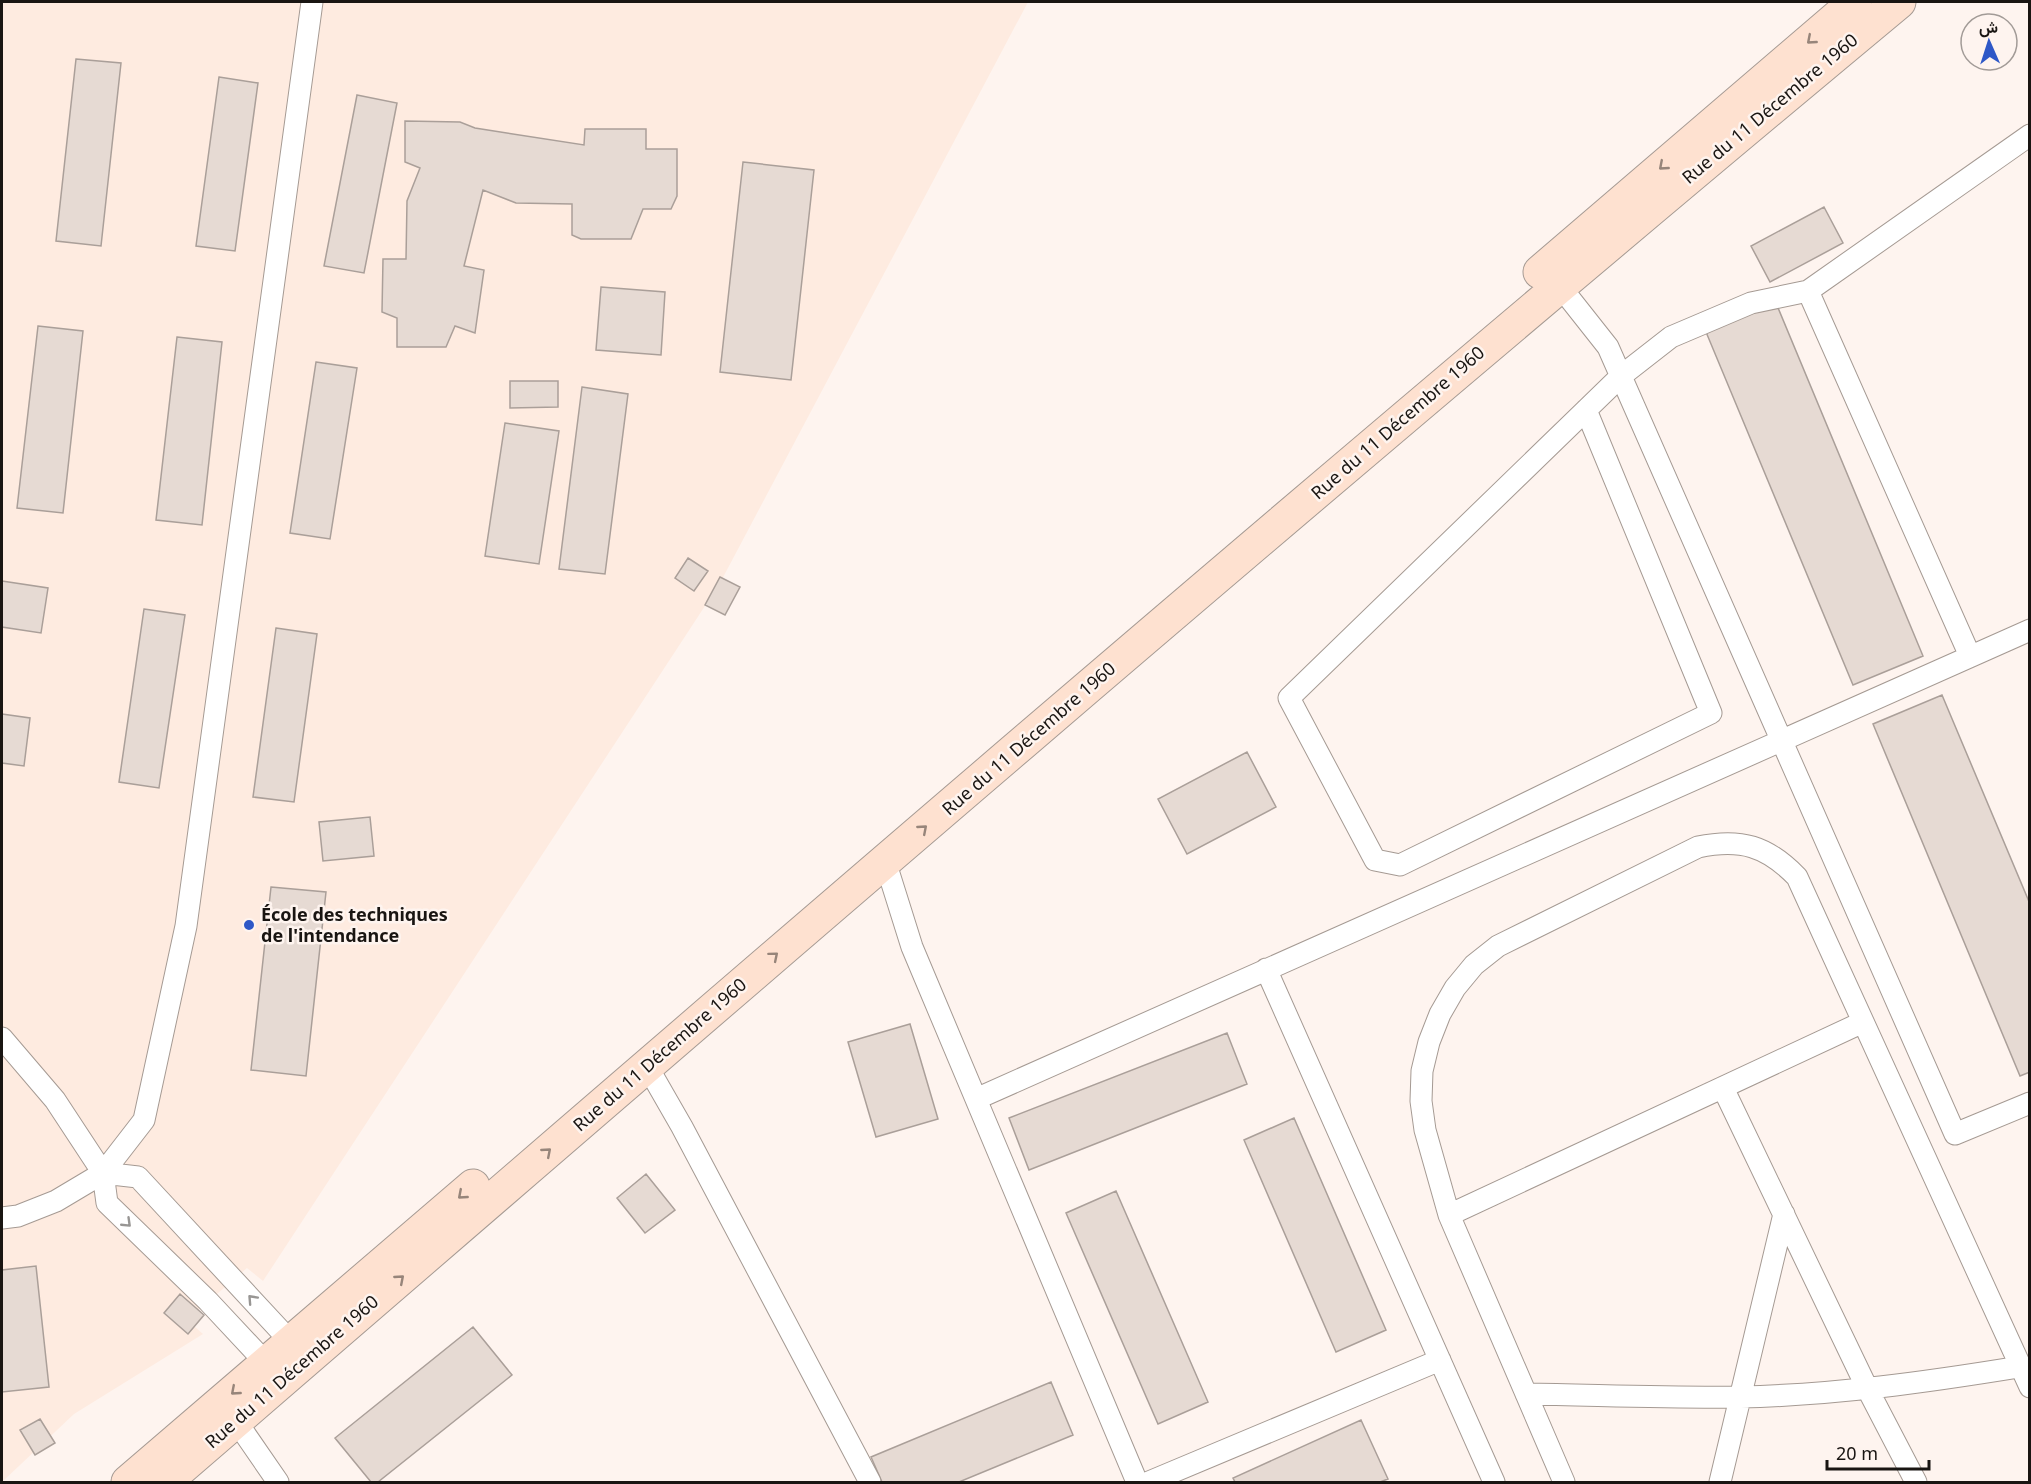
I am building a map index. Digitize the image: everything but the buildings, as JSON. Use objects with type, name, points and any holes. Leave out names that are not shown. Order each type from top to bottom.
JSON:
[{"type":"main road","name":"Rue du 11 Décembre 1960","points":[[128,1482],[1855,2]]},
{"type":"main road","name":"Rue du 11 Décembre 1960","points":[[165,1482],[1558,285],[1899,2]]},
{"type":"lane","points":[[2,1218],[18,1216],[56,1201],[103,1173],[144,1120],[186,926],[312,2]]},
{"type":"lane","points":[[1586,410],[1711,713],[1400,865],[1375,860],[1289,698],[1621,376],[1671,337],[1751,303],[1808,291],[2030,135]]},
{"type":"lane","points":[[1558,285],[1608,347],[1954,1134],[2030,1103]]},
{"type":"lane","points":[[1808,291],[1970,656]]},
{"type":"lane","points":[[976,1099],[2030,630]]},
{"type":"lane","points":[[1564,1482],[1449,1215],[1425,1130],[1421,1101],[1422,1071],[1429,1042],[1440,1014],[1455,988],[1474,965],[1498,946],[1698,847],[1719,842],[1742,843],[1763,850],[1782,861],[1797,877],[2030,1387]]},
{"type":"lane","points":[[885,861],[912,947],[1137,1482]]},
{"type":"lane","points":[[1266,969],[1494,1482]]},
{"type":"lane","points":[[1449,1215],[1863,1022]]},
{"type":"lane","points":[[2,1038],[55,1100],[103,1173],[107,1203],[208,1301],[266,1363]]},
{"type":"lane","points":[[647,1066],[682,1126],[870,1482]]},
{"type":"lane","points":[[1723,1088],[1916,1482]]},
{"type":"lane","points":[[103,1173],[138,1177],[291,1342]]},
{"type":"lane","points":[[1720,1482],[1784,1214]]},
{"type":"lane","points":[[1149,1482],[1440,1360]]},
{"type":"lane","points":[[1526,1394],[1741,1397],[1868,1388],[2019,1367]]},
{"type":"lane","points":[[236,1421],[278,1482]]},
{"type":"shaded area","name":"École des techniques de l'intendance","points":[[2,2],[1028,2],[720,583],[263,1281],[247,1268],[187,1320],[203,1334],[74,1414],[2,1482]]},
{"type":"place","name":"École des techniques de l'intendance","points":[[249,925]]}]
